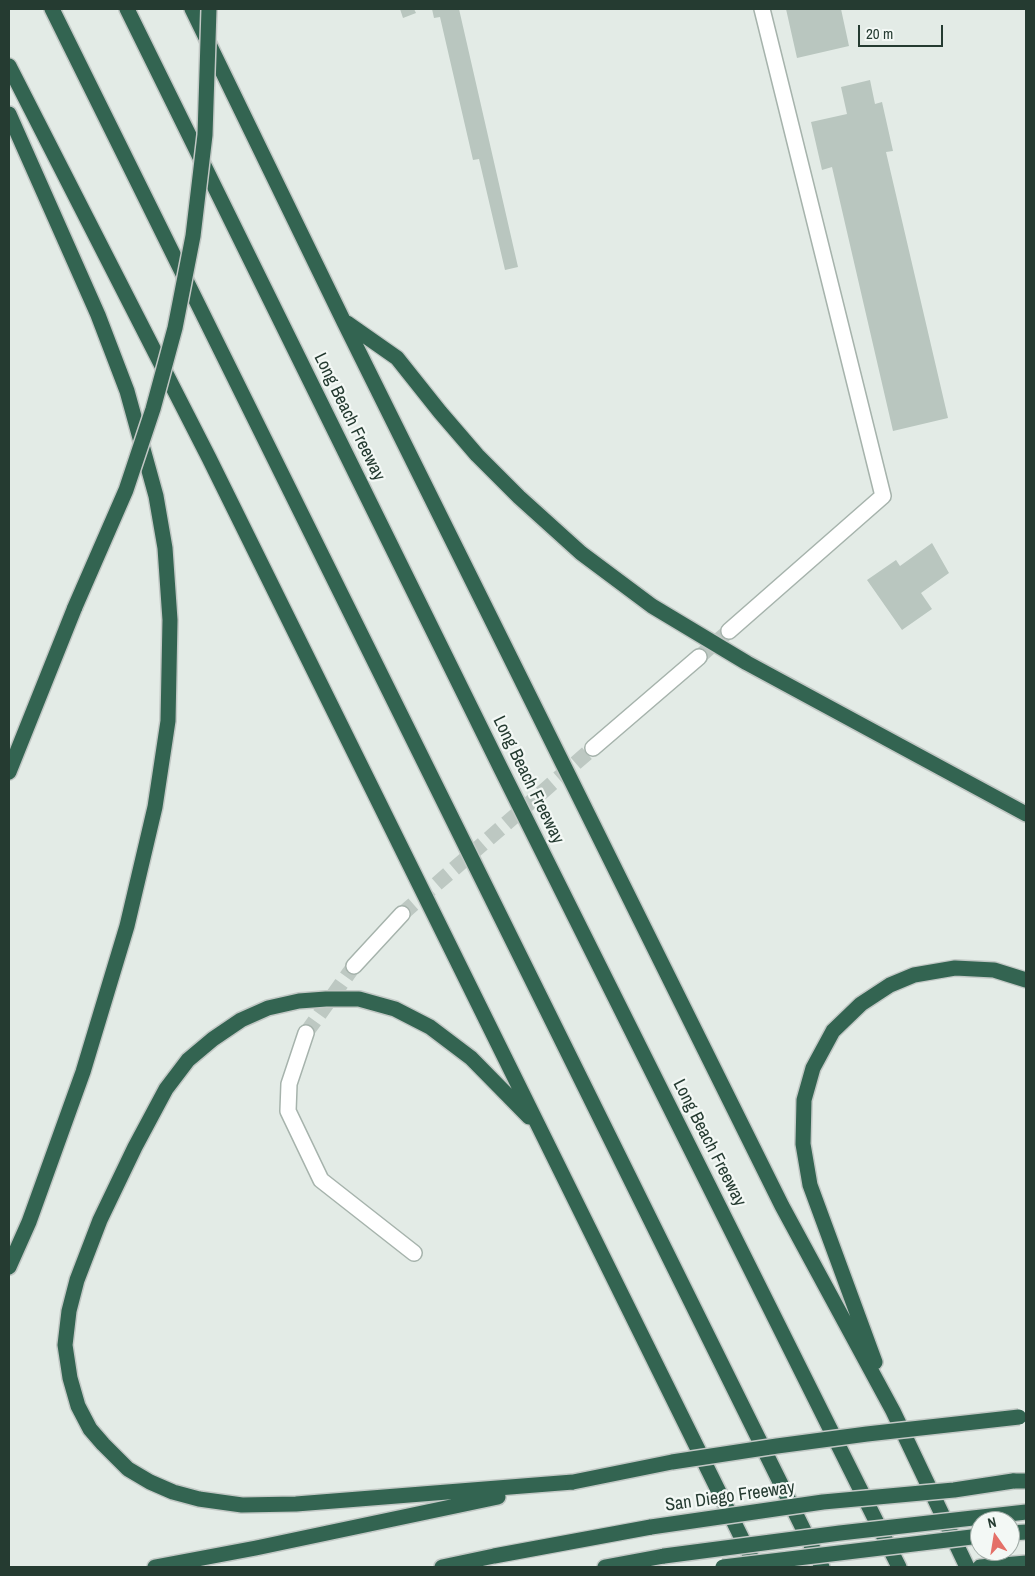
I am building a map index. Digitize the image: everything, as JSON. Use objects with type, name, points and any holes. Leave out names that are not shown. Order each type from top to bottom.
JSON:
[{"type":"highway","points":[[52,9],[822,1567]]},
{"type":"highway","name":"Long Beach Freeway","points":[[127,9],[523,813],[899,1567]]},
{"type":"highway","points":[[192,9],[344,322],[778,1198],[893,1411],[966,1567]]},
{"type":"highway","points":[[9,772],[75,607],[126,490],[153,409],[175,328],[193,236],[205,135],[209,9]]},
{"type":"highway","points":[[9,66],[209,458],[756,1567]]},
{"type":"highway","points":[[9,114],[98,315],[127,391],[156,496],[165,548],[170,620],[168,721],[155,808],[127,926],[83,1072],[29,1222],[9,1267]]},
{"type":"highway","points":[[344,322],[397,358],[477,455],[519,497],[581,553],[652,606],[747,663],[1026,814]]},
{"type":"highway","points":[[893,1411],[810,1185],[803,1144],[804,1100],[812,1068],[833,1031],[861,1004],[890,985],[914,975],[955,968],[994,970],[1026,980]]},
{"type":"highway","points":[[539,1127],[471,1058],[430,1027],[395,1009],[359,999],[299,1001],[268,1008],[241,1020],[213,1039],[188,1060],[166,1089],[135,1147],[100,1220],[77,1280],[69,1311],[65,1345],[70,1378],[78,1406],[90,1429],[128,1469],[150,1482],[199,1500],[242,1505],[296,1504],[573,1482]]},
{"type":"highway","points":[[155,1567],[672,1462],[867,1434],[1024,1416]]},
{"type":"highway","name":"San Diego Freeway","points":[[442,1567],[651,1527],[823,1502],[954,1490],[1020,1481]]},
{"type":"highway","points":[[605,1567],[664,1556],[840,1533],[1026,1512]]},
{"type":"highway","points":[[723,1567],[970,1537]]},
{"type":"highway","points":[[980,1567],[1026,1563]]},
{"type":"lane","points":[[729,631],[883,496],[762,9]]},
{"type":"lane","points":[[593,748],[700,657]]},
{"type":"lane","points":[[354,966],[402,914]]},
{"type":"lane","points":[[306,1033],[289,1084],[288,1111],[321,1180],[414,1254]]},
{"type":"building","points":[[400,9],[414,9],[416,13],[403,18]]},
{"type":"building","points":[[432,9],[459,9],[518,267],[505,270],[479,159],[473,160],[440,17],[434,18]]},
{"type":"building","points":[[786,9],[841,9],[849,46],[797,58]]},
{"type":"building","points":[[870,80],[875,104],[882,102],[893,151],[886,152],[948,418],[893,431],[832,167],[822,170],[811,122],[847,114],[841,87]]},
{"type":"building","points":[[932,543],[949,573],[921,593],[932,609],[902,630],[867,580],[896,560],[900,566]]},
{"type":"tunnel","points":[[699,657],[729,631]]},
{"type":"tunnel","points":[[402,914],[593,748]]},
{"type":"tunnel","points":[[306,1033],[354,966]]}]
